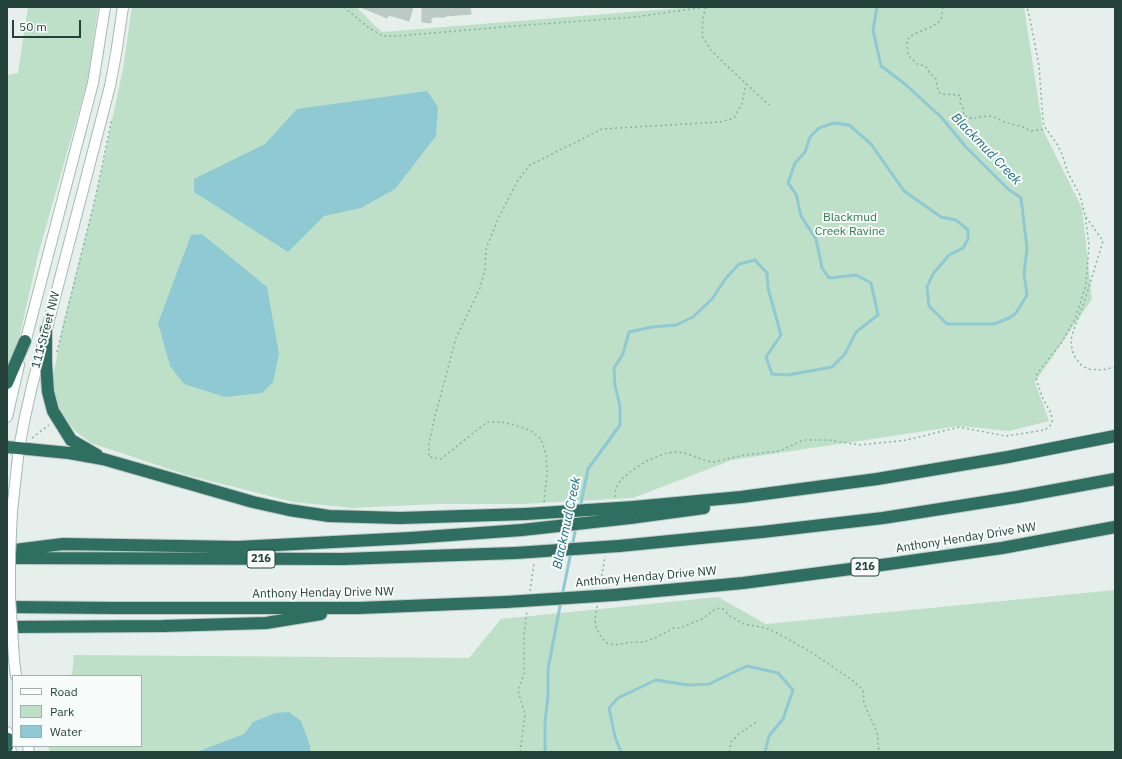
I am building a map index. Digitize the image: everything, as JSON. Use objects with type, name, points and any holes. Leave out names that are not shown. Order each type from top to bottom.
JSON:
[{"type":"highway","points":[[46,330],[48,392],[53,411],[72,440],[103,459]]},
{"type":"highway","points":[[7,383],[25,341]]},
{"type":"highway","points":[[7,551],[63,544],[238,547],[410,538],[522,530],[741,497],[853,483],[1008,457],[1115,436]]},
{"type":"highway","points":[[7,447],[69,453],[103,459],[253,502],[289,510],[329,516],[400,518],[526,514],[631,513]]},
{"type":"highway","points":[[1017,497],[1115,471]]},
{"type":"highway","name":"216","points":[[7,558],[344,559],[515,553],[619,546],[883,518],[1017,497],[1115,479]]},
{"type":"highway","name":"Anthony Henday Drive NW","points":[[7,607],[360,608],[506,602],[614,595],[743,583],[889,564],[1002,548],[1115,527]]},
{"type":"highway","points":[[7,627],[163,626],[266,623],[360,608]]},
{"type":"main road","name":"111 Street NW","points":[[7,417],[25,341],[93,83],[105,7]]},
{"type":"main road","name":"111 Street NW","points":[[16,675],[10,597],[10,556],[12,511],[20,448],[32,386],[110,86],[122,7]]},
{"type":"main road","points":[[7,739],[11,752]]},
{"type":"path","points":[[344,7],[369,28],[383,36],[635,17],[706,7],[702,36],[712,50],[769,105]]},
{"type":"path","points":[[943,7],[941,20],[933,26],[910,36],[907,41],[908,55],[917,64],[925,66],[928,69],[936,79],[938,91],[941,94],[961,96],[960,103],[963,108],[964,116],[973,119],[992,116],[1004,122],[1023,127],[1031,131],[1046,129]]},
{"type":"path","points":[[1027,7],[1039,66],[1043,121],[1046,129],[1062,154],[1068,173],[1080,195],[1085,215],[1089,245],[1086,285],[1075,319],[1071,326]]},
{"type":"path","points":[[543,508],[547,472],[546,454],[541,439],[531,431],[501,422],[487,422],[441,459],[429,457],[429,443],[435,416],[456,338],[480,288],[485,270],[486,249],[498,219],[518,180],[530,165],[602,129],[720,122],[734,118],[742,103],[746,84]]},
{"type":"path","points":[[56,358],[96,195],[114,113]]},
{"type":"path","points":[[1085,215],[1103,241],[1085,300],[1073,332],[1071,340],[1072,350],[1081,365],[1088,369],[1102,370],[1115,367]]},
{"type":"path","points":[[32,438],[52,423]]},
{"type":"path","points":[[530,591],[535,561]]},
{"type":"path","points":[[520,752],[525,714],[518,691],[524,674],[524,635],[528,606]]},
{"type":"path","points":[[728,752],[731,742],[740,733],[758,721]]},
{"type":"green space","points":[[28,7],[98,7],[88,79],[38,255],[19,339],[7,368],[7,75],[18,73]]},
{"type":"green space","name":"Blackmud Creek Ravine","points":[[132,7],[358,7],[382,32],[692,7],[1024,7],[1043,130],[1082,208],[1092,299],[1035,382],[1049,421],[1009,431],[959,426],[732,460],[633,498],[522,504],[438,504],[352,508],[293,502],[187,475],[91,443],[75,431],[63,416],[56,399],[54,372],[63,324],[96,195],[123,69]]},
{"type":"green space","points":[[1115,590],[1115,752],[50,752],[48,747],[142,747],[142,675],[71,675],[74,655],[469,658],[501,619],[718,597],[766,624]]},
{"type":"water","points":[[427,91],[438,107],[436,136],[395,189],[361,208],[324,216],[288,252],[194,192],[194,179],[265,144],[297,109]]},
{"type":"water","points":[[202,234],[267,287],[279,354],[273,382],[262,393],[225,397],[184,384],[170,366],[158,323],[191,235]]},
{"type":"water","points":[[289,712],[301,721],[310,746],[310,752],[197,752],[244,734],[253,722],[275,713]]},
{"type":"building","points":[[360,7],[413,7],[409,21],[389,15],[387,18]]},
{"type":"building","points":[[422,7],[470,7],[471,14],[433,17],[431,18],[431,23],[422,22]]},
{"type":"waterway","name":"Blackmud Creek","points":[[580,508],[588,469],[620,425],[620,406],[615,386],[614,368],[623,354],[629,332],[652,327],[676,325],[693,317],[712,299],[726,278],[739,264],[755,260],[767,273],[768,288],[781,335],[766,357],[772,374],[788,375],[832,367],[845,354],[856,332],[878,315],[871,283],[856,275],[829,278],[822,268],[816,239],[801,216],[796,194],[788,183],[795,163],[805,152],[810,137],[819,128],[834,123],[849,125],[871,144],[904,191],[941,217],[956,220],[968,230],[968,239],[963,248],[949,255],[933,274],[927,287],[929,306],[947,324],[994,324],[1009,318],[1016,313],[1027,295],[1024,274],[1027,248],[1021,198],[1008,189],[966,147],[941,117],[905,84],[881,66],[873,30],[877,7]]},
{"type":"waterway","name":"Blackmud Creek","points":[[572,547],[576,527]]},
{"type":"waterway","name":"Blackmud Creek","points":[[562,596],[571,552]]},
{"type":"waterway","name":"Blackmud Creek","points":[[545,752],[548,669],[561,601]]},
{"type":"waterway","name":"Blackmud Creek","points":[[621,752],[615,737],[609,708],[618,698],[656,680],[688,685],[709,684],[747,666],[778,673],[793,690],[783,719],[769,736],[765,752]]}]
